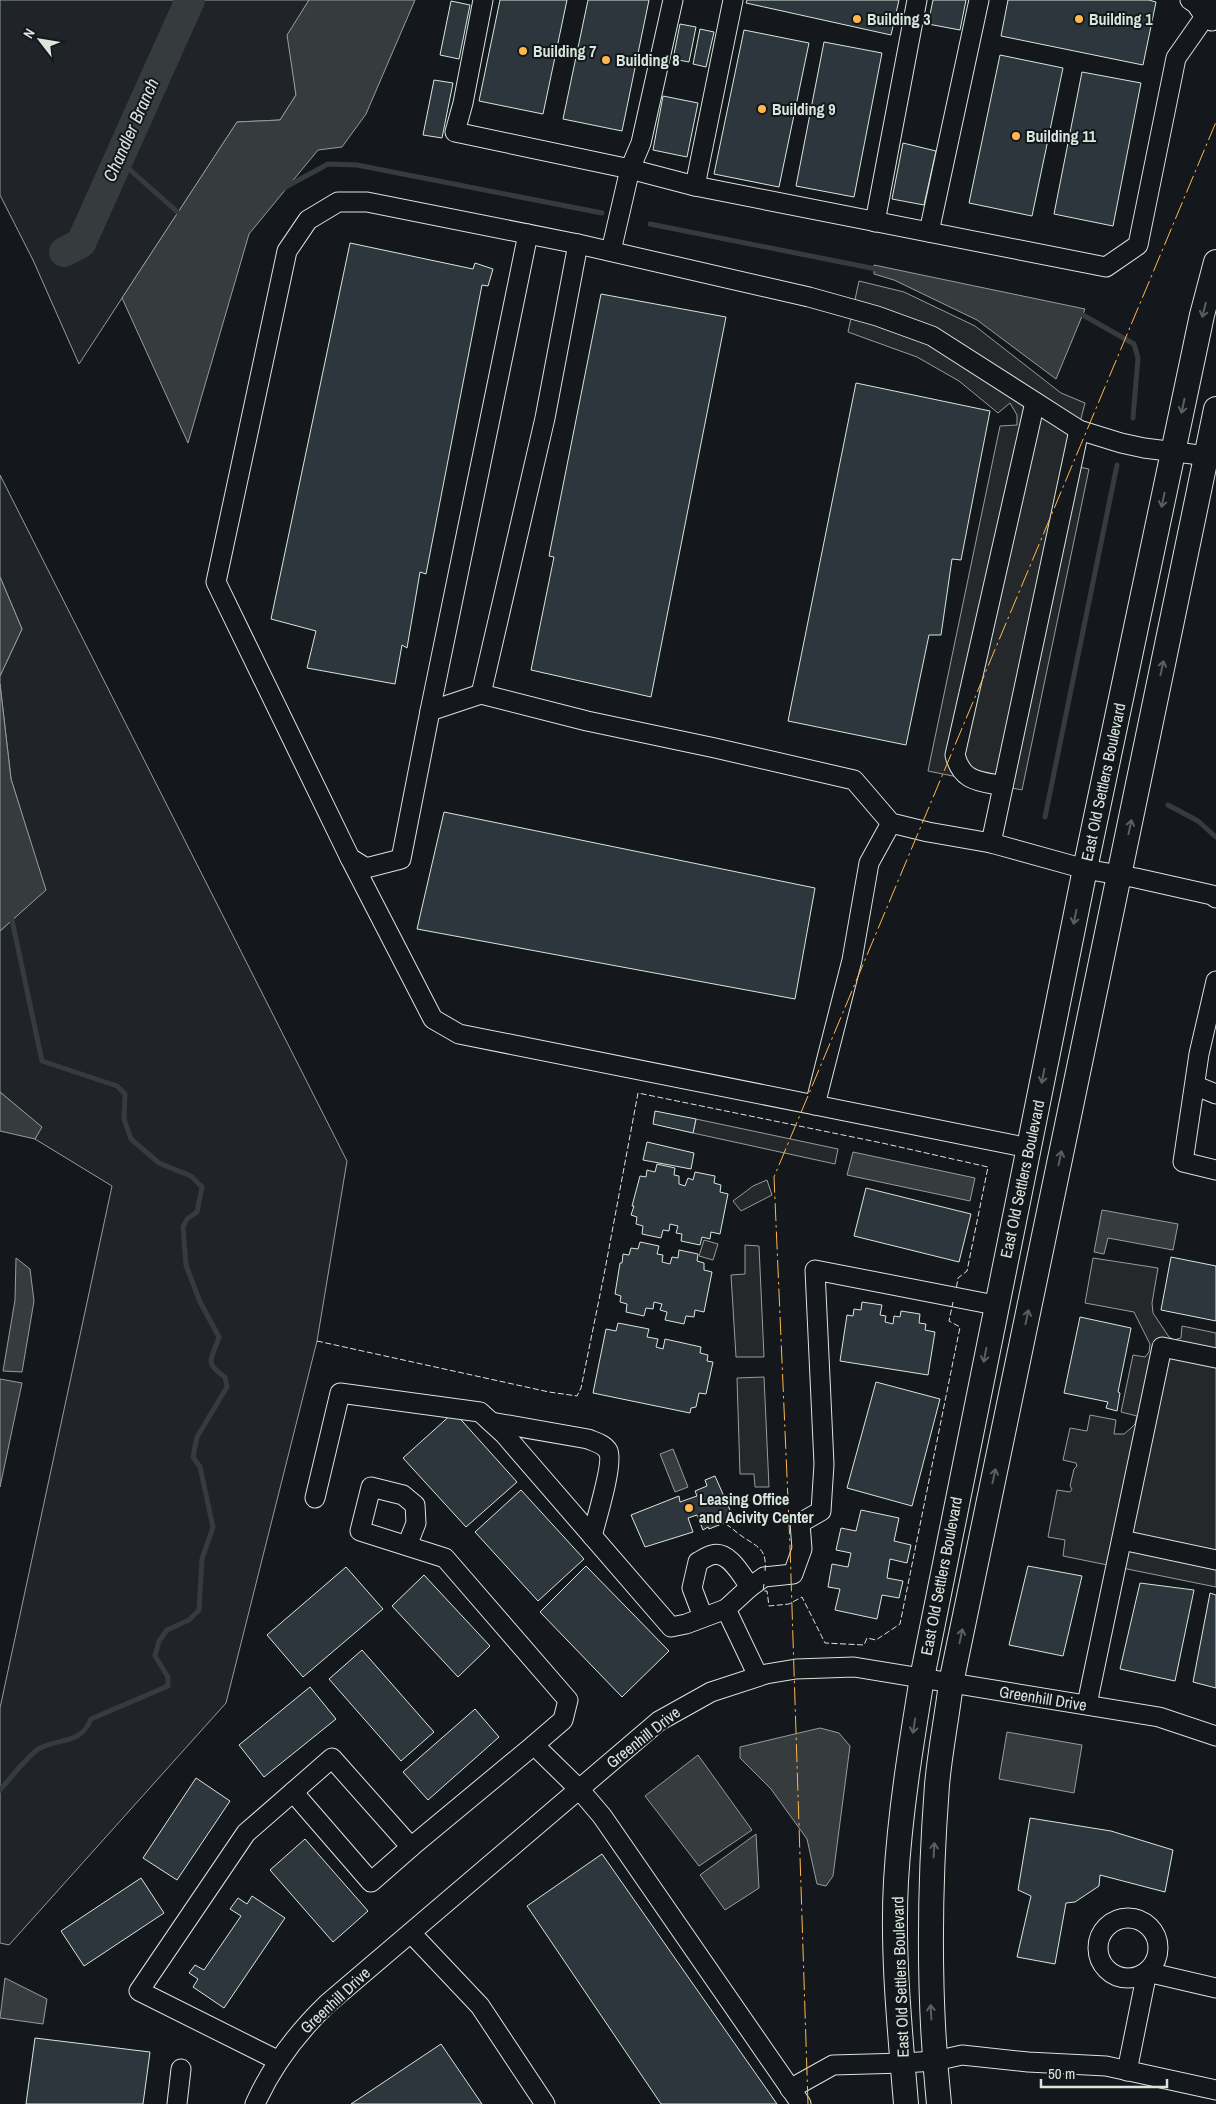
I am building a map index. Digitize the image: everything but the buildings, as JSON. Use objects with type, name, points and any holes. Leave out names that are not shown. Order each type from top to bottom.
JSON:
[{"type":"main road","name":"East Old Settlers Boulevard","points":[[906,2104],[897,1978],[896,1882],[906,1780],[922,1678],[995,1305],[1029,1148],[1085,869],[1202,315],[1216,262]]},
{"type":"main road","name":"East Old Settlers Boulevard","points":[[939,2104],[931,2005],[932,1884],[937,1784],[951,1683],[1120,875],[1211,456],[1216,409]]},
{"type":"street","points":[[483,0],[463,103],[455,132],[630,169],[695,186],[1106,267],[1138,245],[1176,58],[1210,20],[1211,0]]},
{"type":"street","points":[[611,251],[630,169],[640,143],[673,0]]},
{"type":"street","points":[[695,186],[733,0]]},
{"type":"street","points":[[875,222],[917,0]]},
{"type":"street","points":[[929,232],[979,0]]},
{"type":"street","points":[[1190,0],[1195,2],[1210,20]]},
{"type":"street","points":[[1029,1148],[460,1034],[433,1019],[350,858],[216,582],[287,251],[308,220],[338,202],[367,202],[611,251],[809,297],[877,316],[932,336],[1079,430],[1121,443],[1211,456]]},
{"type":"street","points":[[350,858],[366,868],[401,859],[528,234]]},
{"type":"street","points":[[481,694],[545,418],[578,244]]},
{"type":"street","points":[[1003,786],[970,778],[959,769],[955,755],[1035,402]]},
{"type":"street","points":[[991,844],[1079,430]]},
{"type":"street","points":[[430,711],[481,694],[588,721],[854,780],[891,823],[991,844],[1085,869],[1164,883],[1212,895],[1216,898]]},
{"type":"street","points":[[815,1105],[852,960],[869,863],[891,823]]},
{"type":"street","points":[[1216,981],[1199,1054],[1196,1086],[1183,1162],[1216,1170]]},
{"type":"street","points":[[1196,1086],[1216,1094]]},
{"type":"street","points":[[314,1498],[340,1393],[480,1412],[491,1422],[672,1627],[704,1618],[726,1609],[764,1577],[793,1574],[802,1549],[800,1523],[821,1511],[824,1464],[815,1270],[995,1305]]},
{"type":"street","points":[[1087,1704],[1162,1348],[1216,1358]]},
{"type":"street","points":[[491,1422],[588,1439],[602,1444],[607,1450],[609,1466],[592,1536]]},
{"type":"street","points":[[1122,1540],[1216,1560]]},
{"type":"street","points":[[293,1792],[372,1882],[564,1720],[568,1700],[445,1558],[407,1546]]},
{"type":"street","points":[[704,1618],[692,1588],[698,1562],[713,1554],[724,1556],[734,1565],[750,1587]]},
{"type":"street","points":[[726,1609],[758,1676]]},
{"type":"street","name":"Greenhill Drive","points":[[255,2104],[279,2060],[311,2020],[659,1721],[711,1692],[758,1676],[796,1669],[854,1667],[1159,1717],[1216,1736]]},
{"type":"street","points":[[534,1745],[602,1816],[801,2104]]},
{"type":"street","points":[[279,2060],[140,1990],[246,1833],[332,1758],[411,1848]]},
{"type":"street","points":[[411,1933],[480,2006],[545,2104]]},
{"type":"street","points":[[1126,2071],[1147,1972],[1216,1988]]},
{"type":"street","points":[[790,2089],[833,2065],[935,2061],[962,2054],[1028,2062],[1106,2066],[1216,2090]]},
{"type":"street","points":[[177,2104],[181,2069]]},
{"type":"shaded area","points":[[0,0],[309,0],[288,35],[296,95],[280,120],[237,122],[79,364],[33,260],[0,195]]},
{"type":"shaded area","points":[[309,0],[415,0],[366,114],[342,147],[318,150],[249,234],[188,443],[122,298],[237,122],[280,120],[296,95],[287,35]]},
{"type":"shaded area","points":[[874,265],[1085,309],[1056,379],[977,320],[894,280],[874,274]]},
{"type":"shaded area","points":[[859,281],[904,292],[975,326],[1061,393],[1085,403],[1069,465],[1089,469],[1022,790],[928,771],[1000,426],[1017,425],[1017,415],[1010,403],[998,413],[959,381],[917,357],[848,332]]},
{"type":"shaded area","points":[[0,475],[347,1161],[317,1341],[226,1703],[9,1945],[0,1943],[0,1708],[112,1186],[35,1139],[41,1127],[0,1092],[0,931],[45,890],[11,779],[0,684],[0,676],[22,629],[0,577]]},
{"type":"shaded area","points":[[0,577],[22,629],[0,676]]},
{"type":"shaded area","points":[[0,684],[11,779],[46,890],[0,931]]},
{"type":"shaded area","points":[[0,1092],[42,1127],[35,1139],[0,1131]]},
{"type":"shaded area","points":[[696,1119],[838,1149],[835,1164],[693,1133]]},
{"type":"shaded area","points":[[853,1152],[975,1178],[970,1201],[847,1175]]},
{"type":"shaded area","points":[[767,1180],[772,1195],[741,1211],[733,1201],[753,1186]]},
{"type":"shaded area","points":[[1102,1210],[1178,1224],[1173,1250],[1108,1238],[1104,1254],[1094,1252]]},
{"type":"shaded area","points":[[704,1240],[718,1244],[713,1260],[699,1256]]},
{"type":"shaded area","points":[[745,1245],[759,1246],[764,1357],[736,1357],[731,1275],[745,1274]]},
{"type":"shaded area","points":[[16,1258],[30,1269],[34,1301],[22,1372],[3,1371],[15,1300]]},
{"type":"shaded area","points":[[1093,1258],[1158,1268],[1152,1303],[1153,1313],[1169,1337],[1174,1340],[1181,1338],[1182,1326],[1216,1333],[1216,1587],[1063,1556],[1065,1540],[1048,1537],[1057,1490],[1070,1492],[1074,1469],[1077,1466],[1076,1463],[1063,1460],[1070,1428],[1087,1431],[1090,1415],[1116,1420],[1114,1434],[1124,1434],[1130,1429],[1135,1424],[1137,1416],[1121,1412],[1133,1355],[1145,1357],[1149,1352],[1150,1344],[1134,1312],[1085,1303]]},
{"type":"shaded area","points":[[764,1377],[769,1487],[755,1487],[754,1474],[740,1474],[737,1378]]},
{"type":"shaded area","points":[[0,1379],[22,1383],[0,1487]]},
{"type":"shaded area","points":[[673,1449],[688,1487],[675,1492],[660,1454]]},
{"type":"shaded area","points":[[820,1728],[839,1733],[850,1746],[833,1876],[826,1886],[817,1884],[807,1839],[771,1789],[740,1758],[740,1747]]},
{"type":"shaded area","points":[[1007,1732],[1082,1745],[1074,1793],[999,1779]]},
{"type":"shaded area","points":[[698,1755],[752,1830],[699,1866],[645,1796]]},
{"type":"shaded area","points":[[756,1834],[759,1888],[725,1910],[700,1875]]},
{"type":"shaded area","points":[[5,1978],[47,1999],[43,2024],[0,2018]]},
{"type":"waterway","name":"Chandler Branch","points":[[64,252],[81,243],[190,0]]},
{"type":"waterway","points":[[119,160],[182,216]]},
{"type":"waterway","points":[[282,189],[328,164],[357,165],[602,213]]},
{"type":"waterway","points":[[650,224],[881,270]]},
{"type":"waterway","points":[[1077,313],[1134,344],[1138,358],[1133,418]]},
{"type":"waterway","points":[[1045,817],[1117,465]]},
{"type":"waterway","points":[[1168,805],[1198,821],[1216,837]]},
{"type":"waterway","points":[[0,1790],[22,1764],[37,1750],[52,1743],[75,1737],[87,1728],[91,1719],[168,1686],[168,1677],[155,1656],[159,1641],[167,1630],[189,1620],[199,1610],[202,1559],[213,1527],[200,1467],[193,1457],[197,1437],[227,1387],[225,1377],[211,1363],[219,1337],[200,1302],[186,1265],[183,1227],[187,1219],[197,1212],[202,1187],[191,1176],[159,1163],[131,1139],[124,1119],[125,1094],[117,1086],[42,1061],[10,916]]},
{"type":"fence","points":[[317,1341],[549,1392],[577,1396],[581,1388],[604,1275],[638,1093],[882,1143],[988,1167],[967,1271],[958,1278],[956,1290]]},
{"type":"fence","points":[[764,1584],[763,1591],[767,1591],[769,1606],[789,1604],[802,1597],[825,1643],[864,1645],[867,1638],[876,1640],[900,1624],[960,1327],[949,1321],[953,1302]]},
{"type":"fence","points":[[726,1524],[761,1550],[765,1559],[765,1572]]},
{"type":"power","points":[[808,2104],[790,1546],[774,1177],[1216,122]]},
{"type":"place","name":"Building 3","points":[[857,19]]},
{"type":"place","name":"Building 1","points":[[1079,19]]},
{"type":"place","name":"Building 7","points":[[523,51]]},
{"type":"place","name":"Building 8","points":[[606,60]]},
{"type":"place","name":"Building 9","points":[[762,109]]},
{"type":"place","name":"Building 11","points":[[1016,136]]},
{"type":"place","name":"Leasing Office and Acivity Center","points":[[689,1508]]}]
